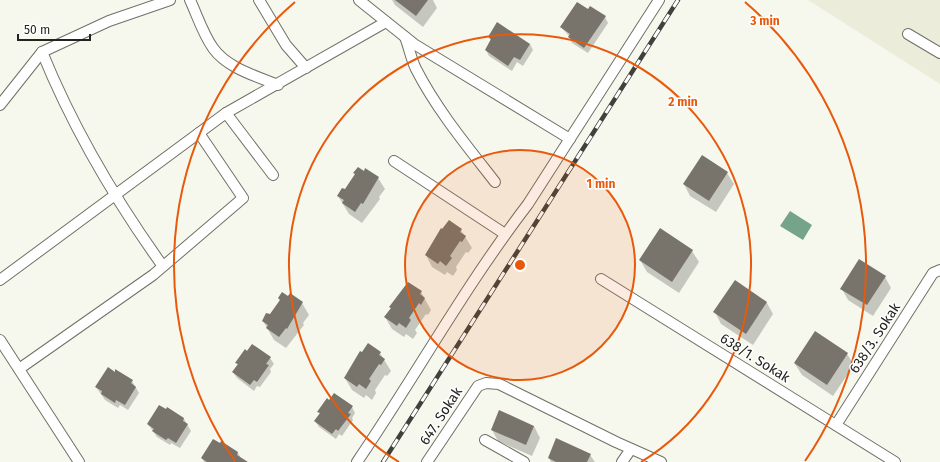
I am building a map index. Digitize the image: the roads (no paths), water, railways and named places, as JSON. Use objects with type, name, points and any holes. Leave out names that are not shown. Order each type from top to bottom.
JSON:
[{"type":"street","points":[[0,105],[42,52],[109,21],[170,0]]},
{"type":"street","points":[[190,0],[213,49],[226,60],[246,72],[278,85]]},
{"type":"street","points":[[259,0],[286,45],[306,68]]},
{"type":"street","points":[[359,0],[414,44],[570,139]]},
{"type":"street","points":[[357,462],[505,234],[528,204],[659,0]]},
{"type":"street","points":[[0,280],[226,113],[278,85],[386,22]]},
{"type":"street","points":[[908,34],[940,53]]},
{"type":"street","points":[[405,37],[416,68],[431,93],[454,130],[495,182]]},
{"type":"street","points":[[42,52],[68,113],[114,196],[162,265]]},
{"type":"street","points":[[226,113],[273,175]]},
{"type":"street","points":[[19,369],[153,275],[162,265],[243,198],[199,133]]},
{"type":"street","points":[[394,161],[505,234]]},
{"type":"street","name":"638/3. Sokak","points":[[836,425],[933,273],[940,270]]},
{"type":"street","name":"638/1. Sokak","points":[[601,279],[895,462]]},
{"type":"street","points":[[0,340],[79,462]]},
{"type":"street","name":"647. Sokak","points":[[427,462],[478,386],[486,382],[499,384],[631,449]]},
{"type":"street","points":[[485,440],[524,462]]},
{"type":"street","points":[[622,462],[631,449],[661,462]]},
{"type":"railway","points":[[383,462],[678,0]]}]
